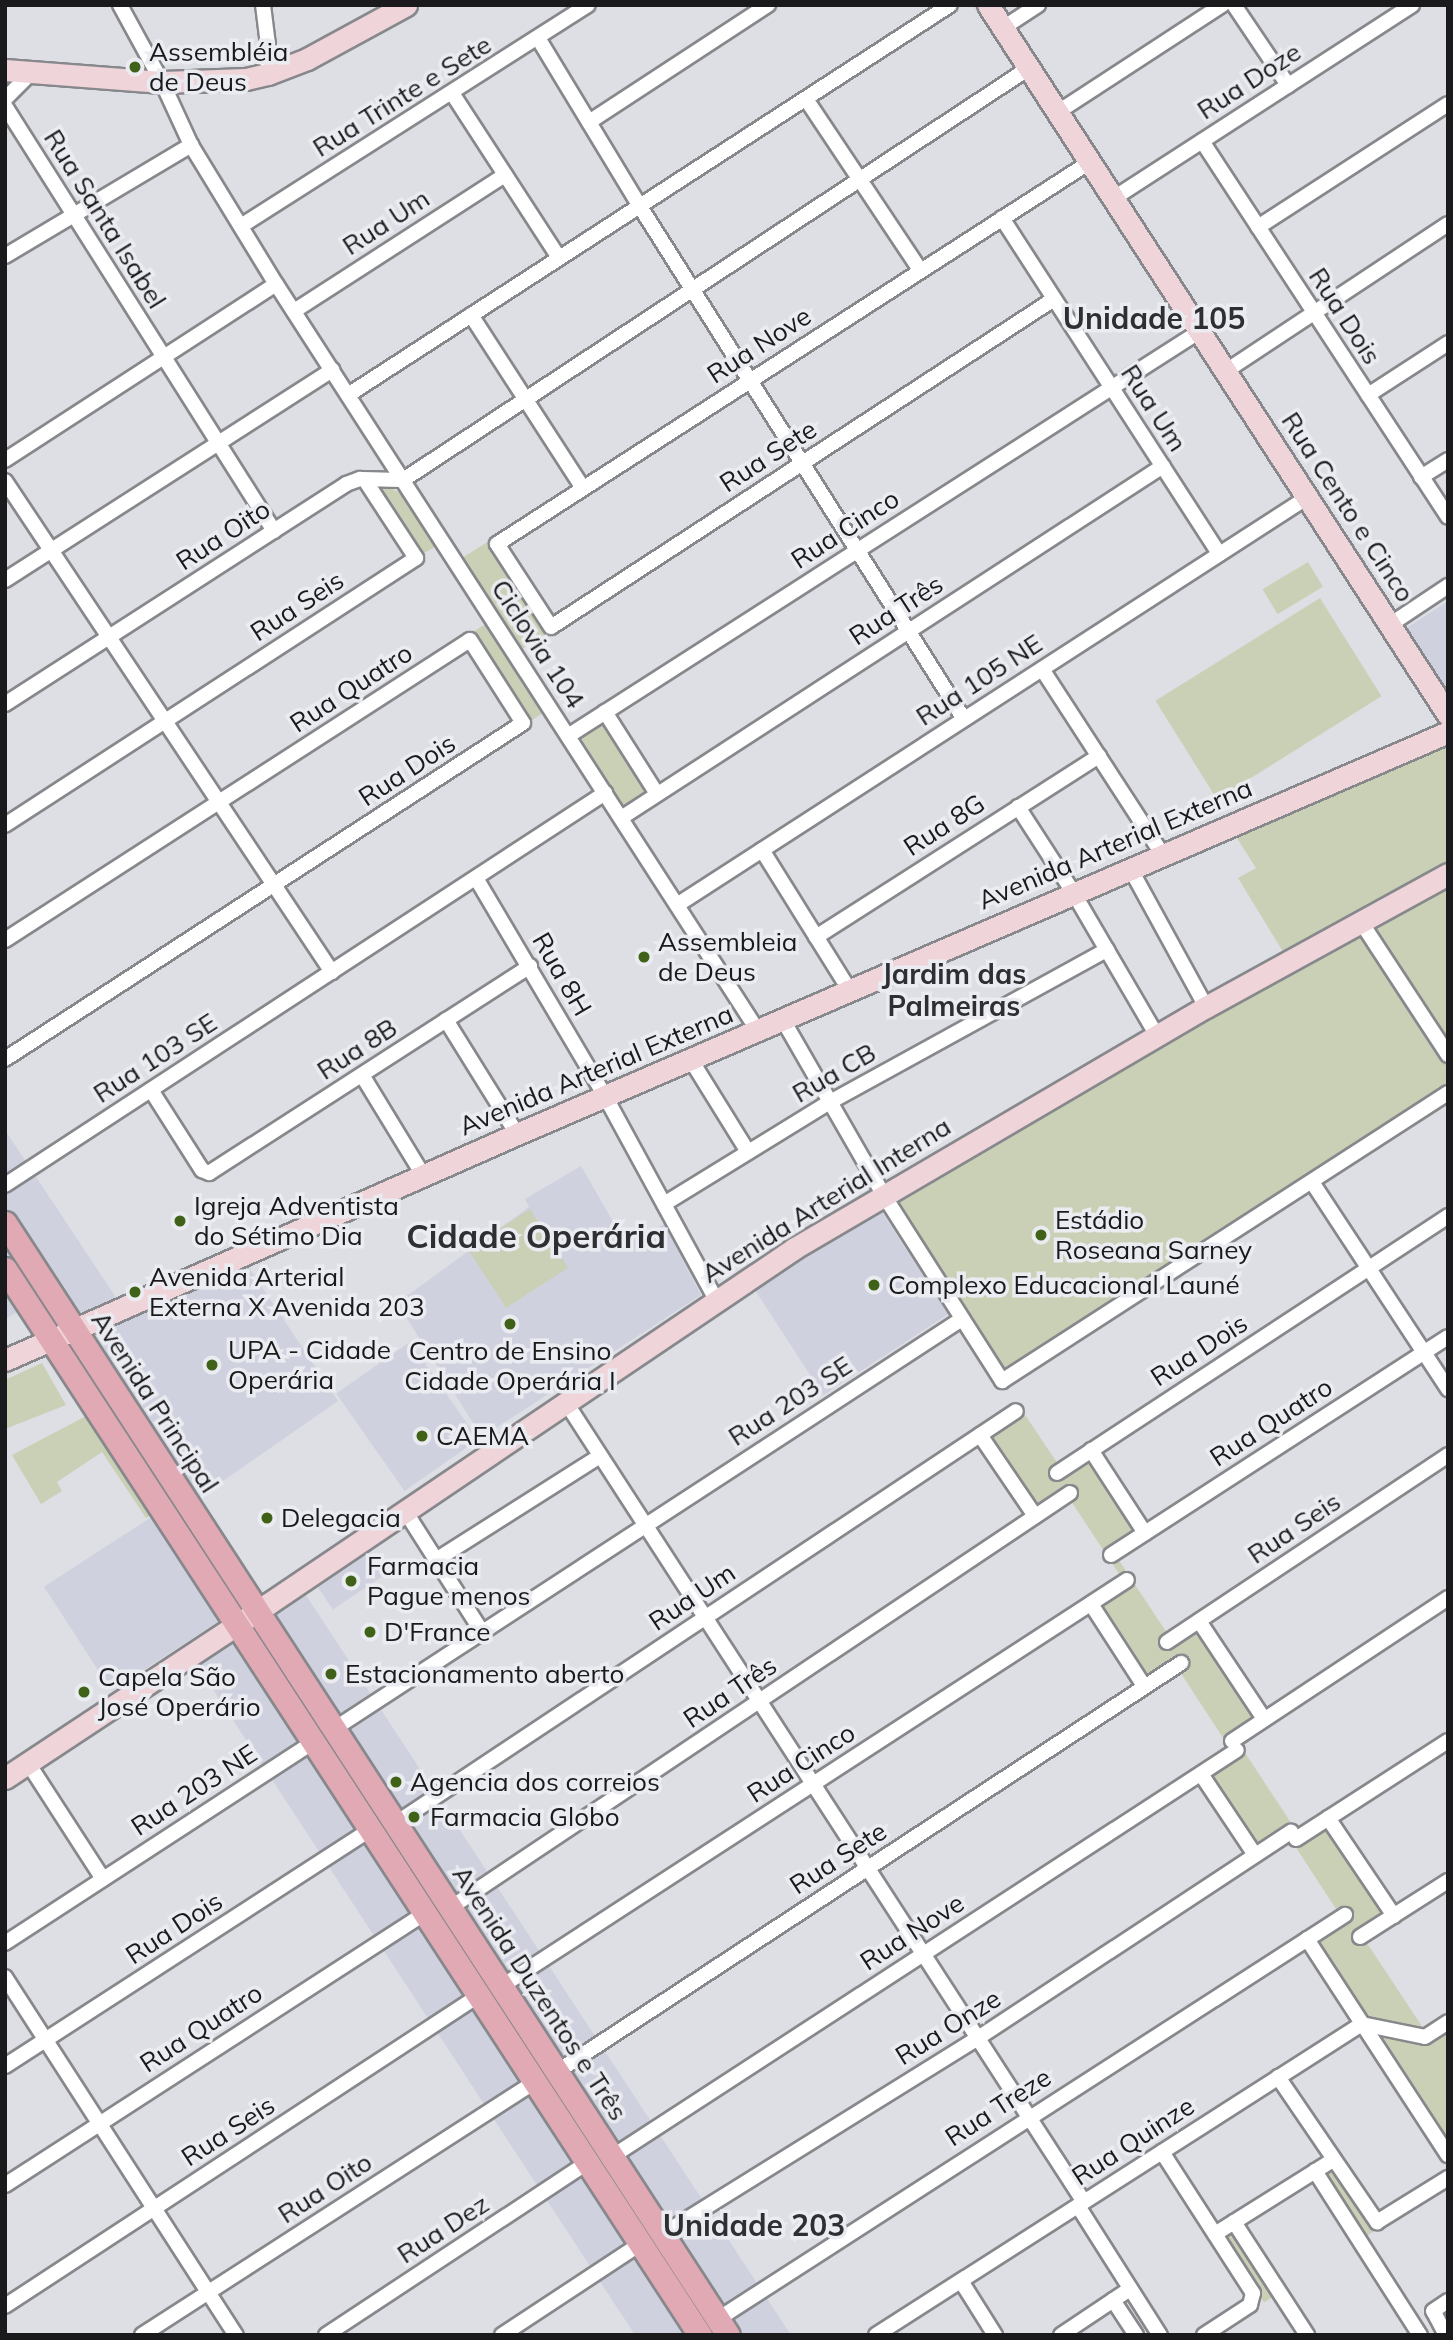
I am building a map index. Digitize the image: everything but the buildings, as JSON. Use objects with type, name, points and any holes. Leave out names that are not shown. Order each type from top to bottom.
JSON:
[{"type":"main road","points":[[5,70],[162,82],[224,81],[268,74],[307,59],[406,5]]},
{"type":"main road","name":"Rua Cento e Cinco","points":[[988,5],[1448,715]]},
{"type":"main road","name":"Avenida Arterial Externa","points":[[5,1360],[1073,892],[1448,732]]},
{"type":"main road","name":"Avenida Arterial Interna","points":[[5,1777],[237,1625],[716,1300],[883,1194],[1206,1007],[1448,874]]},
{"type":"main road","name":"Avenida Principal","points":[[5,1223],[257,1611]]},
{"type":"main road","name":"Avenida Principal","points":[[5,1269],[237,1625]]},
{"type":"main road","points":[[66,1363],[66,1348],[76,1331]]},
{"type":"main road","name":"Avenida Duzentos e Três","points":[[257,1611],[723,2327]]},
{"type":"main road","name":"Avenida Duzentos e Três","points":[[237,1625],[697,2334]]},
{"type":"street","name":"Ciclovia 104","points":[[120,5],[162,82],[191,145],[276,284],[758,1031]]},
{"type":"street","points":[[263,5],[268,74]]},
{"type":"street","name":"Rua Trinte e Sete","points":[[241,226],[588,5]]},
{"type":"street","points":[[589,122],[768,5]]},
{"type":"street","points":[[348,395],[950,5]]},
{"type":"street","points":[[1003,28],[1038,5]]},
{"type":"street","points":[[1058,113],[1222,5]]},
{"type":"street","points":[[1234,5],[1288,85]]},
{"type":"street","name":"Rua Doze","points":[[1114,198],[1412,5]]},
{"type":"street","points":[[538,38],[692,290],[964,719]]},
{"type":"street","points":[[403,480],[1029,68]]},
{"type":"street","points":[[5,99],[32,72]]},
{"type":"street","points":[[452,93],[559,258]]},
{"type":"street","points":[[806,99],[920,270]]},
{"type":"street","points":[[1258,227],[1448,104]]},
{"type":"street","name":"Rua Santa Isabel","points":[[5,106],[274,531]]},
{"type":"street","name":"Rua Dois","points":[[1202,141],[1448,517]]},
{"type":"street","points":[[5,256],[191,145]]},
{"type":"street","name":"Rua Nove","points":[[524,586],[496,544],[1090,162]]},
{"type":"street","name":"Rua Um","points":[[294,311],[505,175]]},
{"type":"street","name":"Rua Um","points":[[1002,218],[1219,554]]},
{"type":"street","points":[[1226,371],[1448,225]]},
{"type":"street","points":[[5,460],[276,284]]},
{"type":"street","name":"Rua Sete","points":[[524,586],[551,627],[1054,299]]},
{"type":"street","points":[[471,315],[583,488]]},
{"type":"street","points":[[1111,387],[1200,331]]},
{"type":"street","points":[[1368,395],[1448,343]]},
{"type":"street","points":[[5,580],[332,370]]},
{"type":"street","name":"Rua Cinco","points":[[568,736],[1111,387]]},
{"type":"street","points":[[1421,477],[1448,460]]},
{"type":"street","name":"Rua Três","points":[[621,818],[1163,466]]},
{"type":"street","name":"Rua Oito","points":[[5,704],[346,484],[365,480],[403,480]]},
{"type":"street","name":"Rua Seis","points":[[5,825],[416,558],[365,480]]},
{"type":"street","points":[[5,481],[332,972]]},
{"type":"street","name":"Rua 105 NE","points":[[677,905],[1308,497]]},
{"type":"street","points":[[1391,624],[1448,586]]},
{"type":"street","name":"Rua Quatro","points":[[5,940],[470,640],[496,681]]},
{"type":"street","points":[[1042,668],[1163,855]]},
{"type":"street","name":"Rua Dois","points":[[5,1059],[523,723],[496,681]]},
{"type":"street","points":[[605,712],[657,794]]},
{"type":"street","name":"Rua 8G","points":[[816,937],[1099,756]]},
{"type":"street","name":"Rua 103 SE","points":[[5,1185],[605,793]]},
{"type":"street","points":[[1018,807],[1073,892],[1157,1036]]},
{"type":"street","points":[[762,850],[850,992]]},
{"type":"street","points":[[1130,868],[1206,1007]]},
{"type":"street","name":"Rua 8H","points":[[476,878],[605,1096],[716,1300]]},
{"type":"street","points":[[1361,922],[1448,1055]]},
{"type":"street","name":"Rua CB","points":[[664,1204],[830,1102],[1107,950]]},
{"type":"street","name":"Rua 8B","points":[[151,1090],[202,1170],[209,1173],[530,966]]},
{"type":"street","points":[[446,1020],[517,1134]]},
{"type":"street","points":[[783,1020],[883,1194],[1002,1381],[1448,1093]]},
{"type":"street","points":[[691,1060],[748,1152]]},
{"type":"street","points":[[362,1075],[423,1175]]},
{"type":"street","points":[[1312,1182],[1448,1389]]},
{"type":"street","name":"Rua Dois","points":[[1057,1474],[1448,1216]]},
{"type":"street","name":"Rua 203 SE","points":[[334,1729],[962,1319]]},
{"type":"street","name":"Rua Quatro","points":[[1111,1555],[1448,1337]]},
{"type":"street","points":[[565,1401],[1057,2160],[1130,2289],[1160,2335]]},
{"type":"street","name":"Rua Um","points":[[396,1823],[1016,1411]]},
{"type":"street","points":[[980,1435],[1035,1516]]},
{"type":"street","points":[[1091,1450],[1145,1533]]},
{"type":"street","name":"Rua Seis","points":[[1167,1642],[1448,1455]]},
{"type":"street","points":[[436,1560],[600,1456]]},
{"type":"street","name":"Rua Três","points":[[450,1908],[1070,1493]]},
{"type":"street","points":[[405,1511],[482,1632]]},
{"type":"street","name":"Rua Cinco","points":[[502,1986],[1127,1580]]},
{"type":"street","points":[[1199,1620],[1264,1719],[1448,1598]]},
{"type":"street","points":[[1091,1604],[1144,1686]]},
{"type":"street","name":"Rua Sete","points":[[558,2071],[1181,1663]]},
{"type":"street","name":"Rua Nove","points":[[613,2156],[1200,1774],[1264,1719]]},
{"type":"street","points":[[1394,1916],[1328,1818],[1448,1741]]},
{"type":"street","name":"Rua 203 NE","points":[[5,1943],[313,1742]]},
{"type":"street","points":[[27,1763],[103,1879]]},
{"type":"street","points":[[1200,1774],[1255,1855]]},
{"type":"street","name":"Rua Onze","points":[[663,2234],[978,2038],[1255,1855],[1328,1818]]},
{"type":"street","name":"Rua Dois","points":[[5,2066],[370,1830]]},
{"type":"street","points":[[1360,1937],[1448,1881]]},
{"type":"street","name":"Rua Quatro","points":[[5,2185],[424,1914]]},
{"type":"street","name":"Rua Treze","points":[[723,2327],[1029,2117],[1345,1915]]},
{"type":"street","points":[[1307,1940],[1448,2155]]},
{"type":"street","points":[[5,1977],[235,2334]]},
{"type":"street","name":"Rua Seis","points":[[5,2306],[478,1996]]},
{"type":"street","points":[[1362,2024],[1425,2037],[1448,2022]]},
{"type":"street","name":"Rua Quinze","points":[[876,2335],[1362,2024]]},
{"type":"street","points":[[1278,2077],[1377,2222],[1448,2178]]},
{"type":"street","name":"Rua Oito","points":[[142,2335],[534,2082]]},
{"type":"street","points":[[1162,2151],[1253,2293],[1253,2300],[1204,2335]]},
{"type":"street","points":[[1215,2234],[1333,2160]]},
{"type":"street","name":"Rua Dez","points":[[326,2335],[587,2163]]},
{"type":"street","points":[[1315,2171],[1420,2335]]},
{"type":"street","points":[[1234,2222],[1306,2333]]},
{"type":"street","points":[[502,2335],[640,2244]]},
{"type":"street","points":[[961,2281],[995,2335]]},
{"type":"street","points":[[1061,2335],[1130,2289]]},
{"type":"street","points":[[1114,2300],[1136,2335]]},
{"type":"street","points":[[1446,2335],[1433,2311],[1448,2301]]},
{"type":"shaded area","points":[[1448,601],[1448,693],[1405,629]]},
{"type":"shaded area","points":[[5,1130],[119,1302],[81,1322],[258,1603],[296,1580],[791,2335],[635,2335],[197,1665],[236,1638],[19,1311],[5,1319]]},
{"type":"shaded area","name":"Centro de Ensino Cidade Operária I","points":[[581,1166],[626,1244],[664,1224],[701,1295],[482,1437],[397,1303],[529,1207],[525,1199]]},
{"type":"shaded area","name":"Complexo Educacional Launé","points":[[878,1206],[948,1314],[823,1395],[753,1287]]},
{"type":"shaded area","name":"UPA - Cidade Operária","points":[[246,1263],[338,1401],[200,1497],[86,1328]]},
{"type":"shaded area","points":[[410,1342],[478,1439],[405,1491],[336,1394]]},
{"type":"shaded area","points":[[153,1516],[221,1620],[112,1691],[44,1587]]},
{"type":"shaded area","name":"Farmacia Pague menos","points":[[370,1552],[385,1574],[333,1610],[318,1587]]},
{"type":"green space","points":[[377,486],[390,487],[406,497],[438,545],[421,555]]},
{"type":"green space","points":[[489,541],[547,633],[520,650],[463,557]]},
{"type":"green space","points":[[1308,562],[1323,587],[1278,614],[1263,589]]},
{"type":"green space","points":[[1320,598],[1381,696],[1217,799],[1155,701]]},
{"type":"green space","points":[[490,621],[548,710],[530,721],[472,632]]},
{"type":"green space","points":[[602,718],[650,794],[625,810],[577,733]]},
{"type":"green space","points":[[1448,741],[1448,866],[1285,955],[1238,878],[1256,868],[1235,835]]},
{"type":"green space","points":[[1448,883],[1448,1045],[1371,925]]},
{"type":"green space","points":[[1357,931],[1448,1063],[1448,1088],[1003,1369],[894,1196]]},
{"type":"green space","points":[[530,1209],[568,1268],[506,1308],[468,1249]]},
{"type":"green space","points":[[82,1354],[241,1598],[232,1604],[75,1359]]},
{"type":"green space","points":[[42,1363],[66,1405],[5,1429],[5,1380]]},
{"type":"green space","points":[[1017,1403],[1060,1467],[1085,1451],[1141,1534],[1114,1553],[1167,1633],[1192,1617],[1263,1725],[1238,1742],[1297,1832],[1323,1816],[1392,1921],[1365,1940],[1425,2031],[1368,2019],[1312,1934],[1340,1915],[1289,1837],[1262,1854],[1205,1768],[1231,1750],[1180,1672],[1154,1688],[1096,1599],[1123,1580],[1069,1498],[1040,1516],[982,1427]]},
{"type":"green space","points":[[86,1416],[151,1515],[146,1518],[102,1452],[57,1482],[62,1491],[41,1504],[12,1455]]},
{"type":"green space","points":[[1448,2030],[1448,2142],[1376,2033]]},
{"type":"green space","points":[[1331,2165],[1374,2231],[1364,2238],[1321,2172]]},
{"type":"green space","points":[[1233,2230],[1274,2296],[1264,2303],[1223,2236]]},
{"type":"place","name":"Assembléia de Deus","points":[[135,67]]},
{"type":"place","name":"Assembleia de Deus","points":[[644,957]]},
{"type":"place","name":"Igreja Adventista do Sétimo Dia","points":[[180,1221]]},
{"type":"place","name":"Estádio Roseana Sarney","points":[[1041,1235]]},
{"type":"place","name":"Complexo Educacional Launé","points":[[874,1285]]},
{"type":"place","name":"Avenida Arterial Externa X Avenida 203","points":[[135,1292]]},
{"type":"place","name":"Centro de Ensino Cidade Operária I","points":[[510,1324]]},
{"type":"place","name":"UPA - Cidade Operária","points":[[212,1365]]},
{"type":"place","name":"CAEMA","points":[[422,1436]]},
{"type":"place","name":"Delegacia","points":[[267,1518]]},
{"type":"place","name":"Farmacia Pague menos","points":[[351,1581]]},
{"type":"place","name":"D'France","points":[[370,1632]]},
{"type":"place","name":"Estacionamento aberto","points":[[331,1674]]},
{"type":"place","name":"Capela São José Operário","points":[[84,1692]]},
{"type":"place","name":"Agencia dos correios","points":[[396,1782]]},
{"type":"place","name":"Farmacia Globo","points":[[414,1817]]},
{"type":"district","name":"Unidade 105","points":[[1154,318]]},
{"type":"district","name":"Jardim das Palmeiras","points":[[954,990]]},
{"type":"district","name":"Cidade Operária","points":[[536,1236]]},
{"type":"district","name":"Unidade 203","points":[[754,2225]]}]
